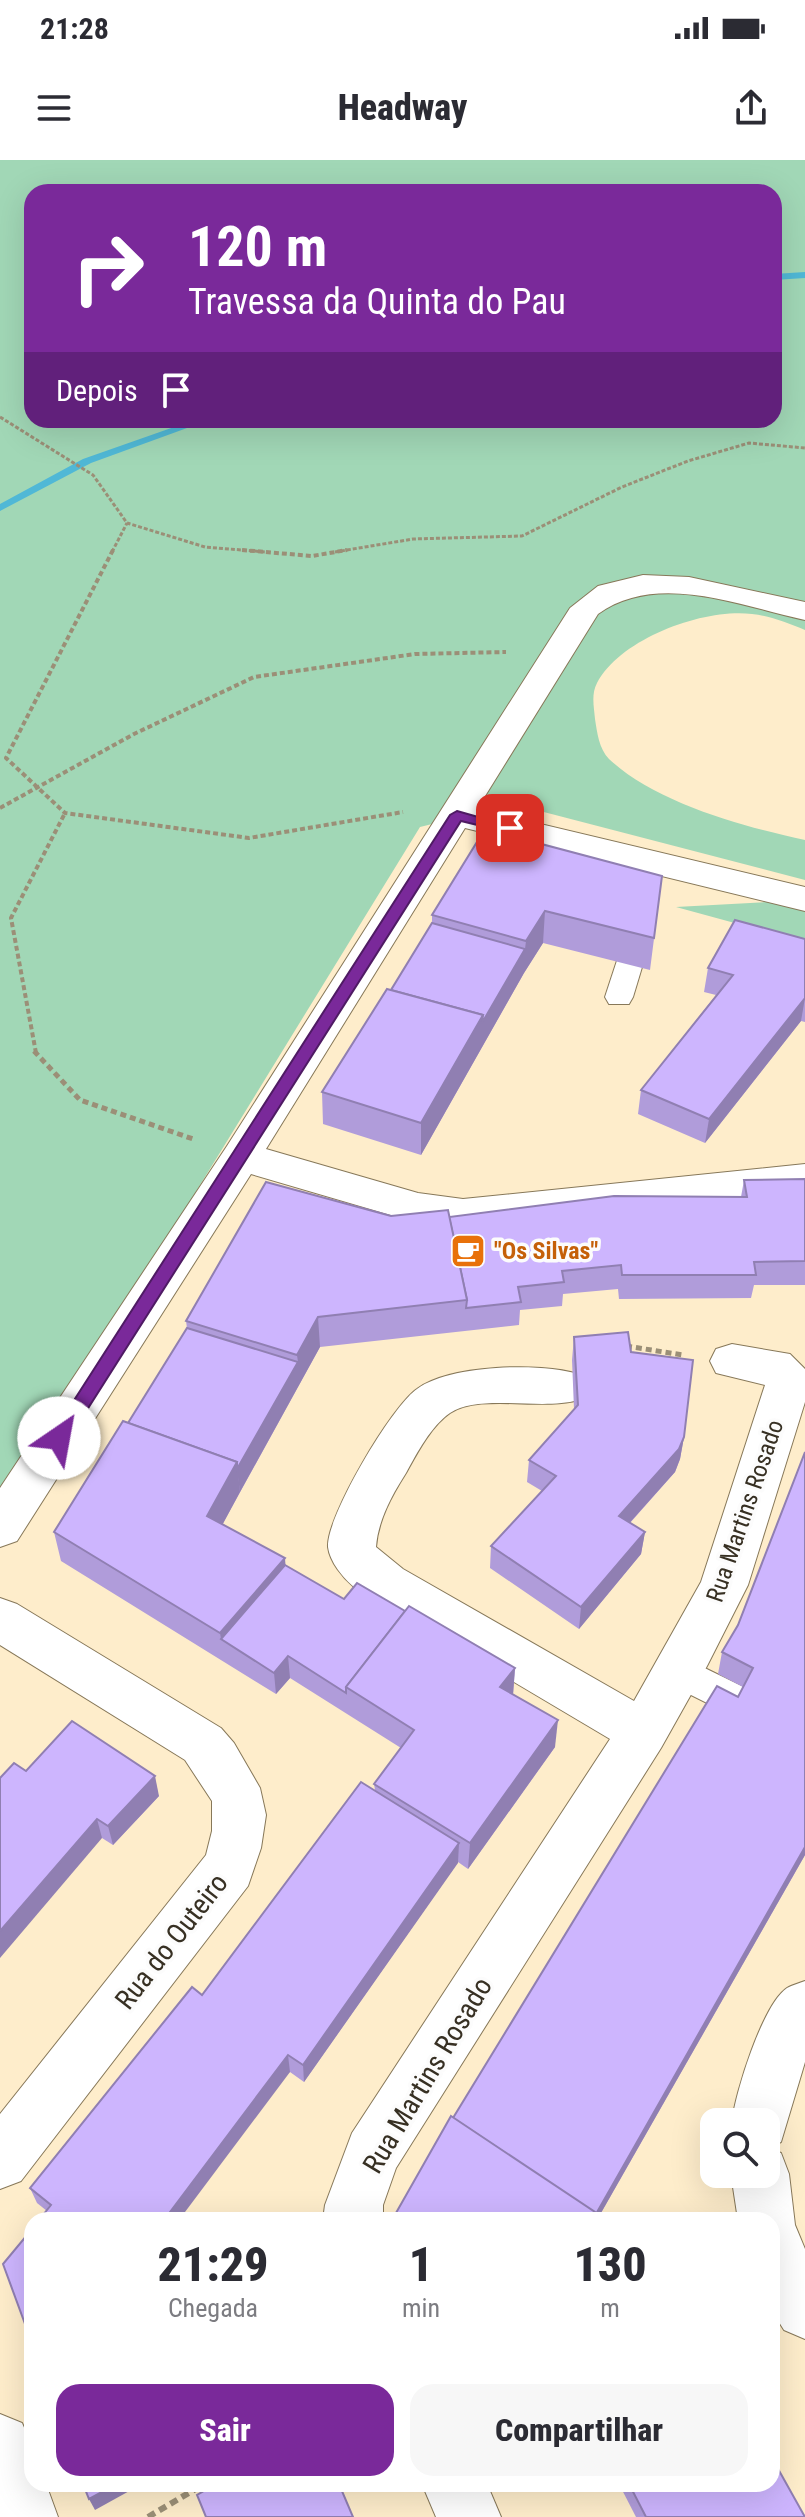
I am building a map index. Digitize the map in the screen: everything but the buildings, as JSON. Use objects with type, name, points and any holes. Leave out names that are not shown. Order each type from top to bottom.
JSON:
[{"type":"street","points":[[0,1527],[241,1156],[586,608],[626,586],[676,585],[805,611]]},
{"type":"street","points":[[461,808],[662,864],[805,899]]},
{"type":"street","points":[[241,1156],[418,1208],[452,1214],[805,1179]]},
{"type":"street","name":"Rua Martins Rosado","points":[[354,2212],[372,2153],[643,1732],[724,1585],[789,1381],[774,1366],[732,1361]]},
{"type":"street","points":[[562,1387],[459,1390],[434,1400],[415,1418],[353,1527],[352,1548],[366,1570],[386,1584],[643,1732]]},
{"type":"street","name":"Rua do Outeiro","points":[[0,1619],[203,1744],[228,1771],[241,1801],[239,1838],[229,1868],[0,2160]]},
{"type":"street","points":[[763,2108],[777,2056],[805,2008]]},
{"type":"street","points":[[762,2188],[767,2212]]},
{"type":"street","points":[[780,2263],[805,2309]]},
{"type":"street","points":[[0,2445],[26,2517]]},
{"type":"street","points":[[458,2492],[469,2517]]},
{"type":"lane","points":[[619,997],[662,864]]},
{"type":"lane","points":[[678,1671],[805,1735]]},
{"type":"path","points":[[0,417],[93,475],[127,523],[205,547],[312,556],[413,539],[522,536],[622,487],[688,461],[749,443],[805,448]]},
{"type":"path","points":[[127,523],[6,758],[65,813],[249,838],[461,808]]},
{"type":"path","points":[[0,808],[134,734],[254,677],[415,654],[485,650],[555,656]]},
{"type":"path","points":[[65,813],[11,918],[34,1051],[80,1100],[241,1156]]},
{"type":"path","points":[[624,1346],[637,1345],[732,1361]]},
{"type":"path","points":[[148,2517],[190,2492]]},
{"type":"green space","points":[[0,160],[805,160],[805,630],[752,614],[733,613],[688,621],[666,629],[625,652],[597,683],[593,701],[599,740],[609,759],[628,775],[676,801],[755,828],[805,840],[805,880],[513,804],[420,827],[4,1504],[0,1505]]},
{"type":"green space","points":[[805,900],[805,942],[676,907]]},
{"type":"waterway","points":[[782,276],[805,275]]},
{"type":"waterway","points":[[0,508],[87,461],[181,428]]},
{"type":"place","name":"\"Os Silvas\"","points":[[468,1251]]},
{"type":"route","points":[[59,1438],[457,815],[510,828]]}]
